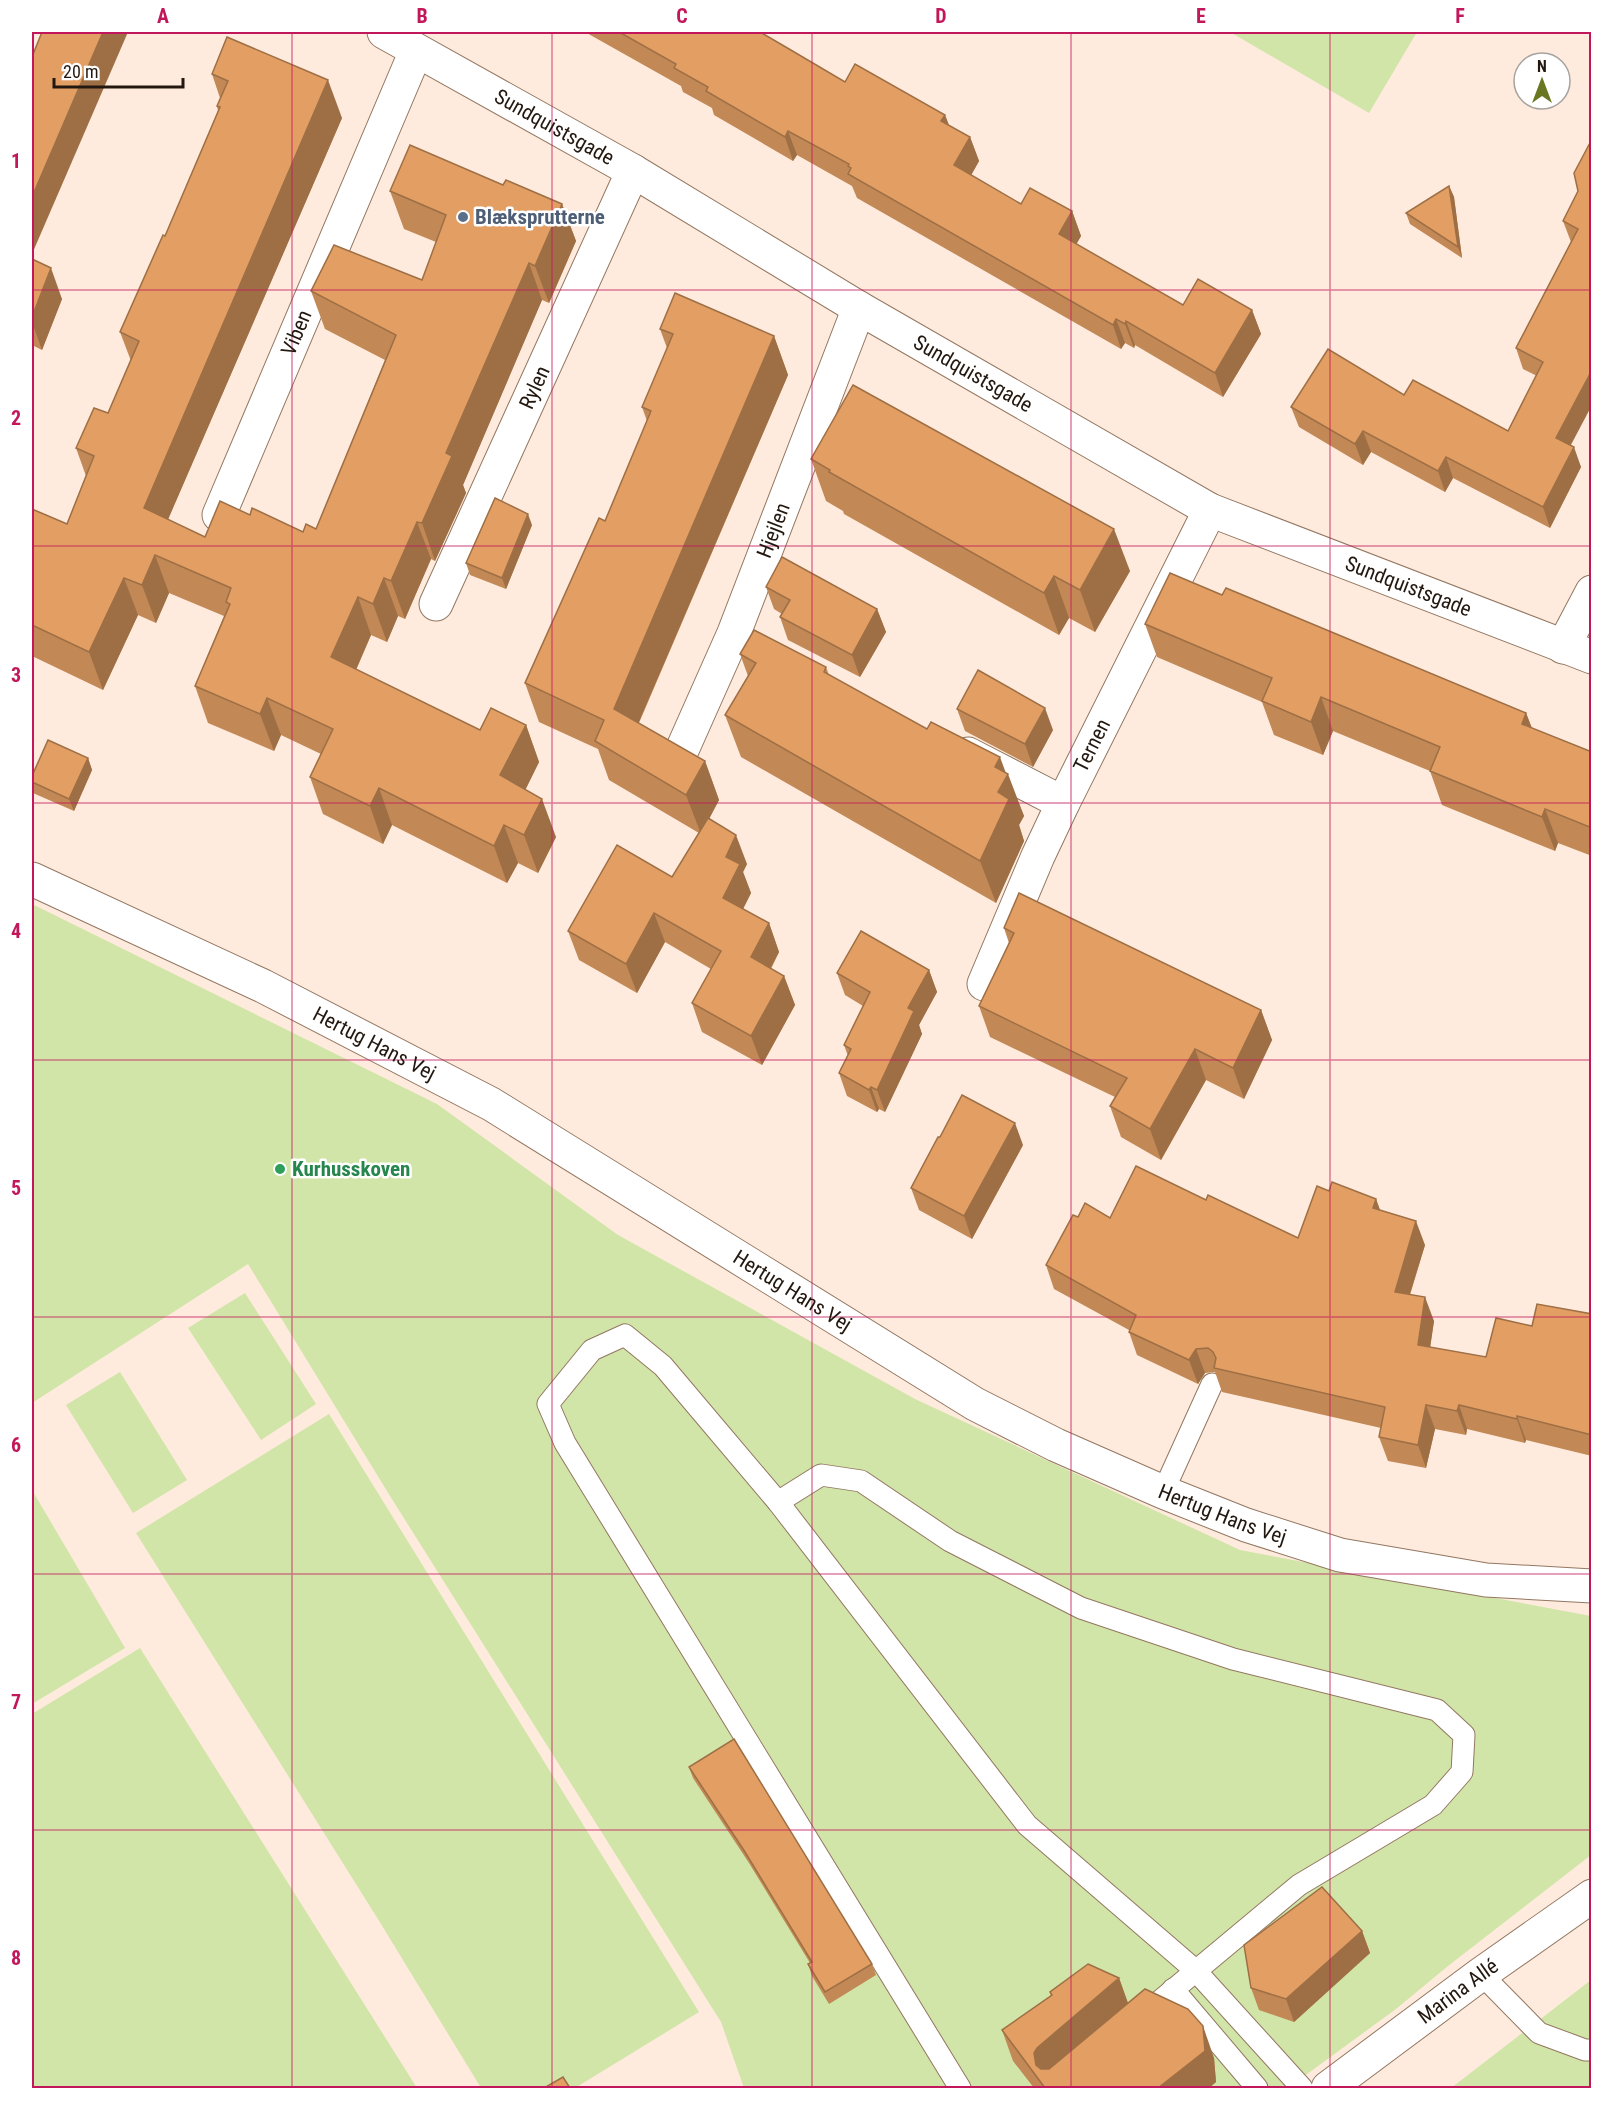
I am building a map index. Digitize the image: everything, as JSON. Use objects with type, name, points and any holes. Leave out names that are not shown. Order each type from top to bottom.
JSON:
[{"type":"street","name":"Sundquistsgade","points":[[384,32],[633,171],[859,308],[1210,510],[1577,652]]},
{"type":"street","name":"Viben","points":[[219,515],[416,51]]},
{"type":"street","name":"Rylen","points":[[436,604],[633,171]]},
{"type":"street","name":"Hjejlen","points":[[682,750],[745,638],[859,308]]},
{"type":"street","name":"Ternen","points":[[984,984],[1063,803],[1210,510]]},
{"type":"street","points":[[1577,652],[1592,592]]},
{"type":"street","points":[[946,742],[1063,803]]},
{"type":"street","name":"Hertug Hans Vej","points":[[32,879],[263,986],[491,1104],[975,1404],[1056,1445],[1162,1492],[1246,1525],[1340,1555],[1486,1580],[1592,1586]]},
{"type":"street","name":"Marina Allé","points":[[1328,2088],[1481,1974],[1592,1896]]},
{"type":"lane","points":[[960,2088],[565,1443],[548,1404],[592,1350],[626,1335],[663,1366],[778,1502],[1026,1825],[1195,1970],[1302,2088]]},
{"type":"lane","points":[[1162,1492],[1212,1384]]},
{"type":"lane","points":[[778,1502],[821,1475],[861,1481],[950,1541],[1081,1608],[1233,1659],[1437,1710],[1464,1735],[1462,1772],[1433,1805],[1299,1885],[1128,2027]]},
{"type":"lane","points":[[1481,1974],[1539,2033],[1585,2050],[1592,2050]]},
{"type":"lane","points":[[1173,1989],[1257,2088]]},
{"type":"green space","points":[[1230,32],[1417,32],[1369,113]]},
{"type":"green space","points":[[32,904],[437,1104],[618,1235],[915,1399],[1240,1550],[1591,1616],[1591,1855],[1396,2009],[1288,2088],[744,2088],[721,2022],[390,1496],[248,1264],[32,1403]]},
{"type":"green space","points":[[245,1293],[316,1404],[261,1440],[188,1328]]},
{"type":"green space","points":[[120,1372],[187,1480],[133,1513],[66,1405]]},
{"type":"green space","points":[[329,1414],[699,2012],[575,2088],[481,2088],[136,1533]]},
{"type":"green space","points":[[32,1490],[125,1648],[32,1704]]},
{"type":"green space","points":[[140,1648],[417,2088],[32,2088],[32,1714]]},
{"type":"green space","points":[[1591,1980],[1591,2088],[1451,2088]]},
{"type":"building","points":[[42,32],[103,32],[32,197],[32,57]]},
{"type":"building","points":[[619,32],[760,32],[845,82],[855,64],[945,115],[941,121],[970,137],[954,165],[1021,204],[1030,188],[1072,211],[1059,234],[1183,305],[1198,279],[1252,310],[1215,373],[1126,321],[1125,324],[1116,319],[1113,325],[848,174],[851,168],[849,164],[788,131],[785,137],[706,91],[708,87],[674,68],[676,64]]},
{"type":"building","points":[[227,37],[328,80],[144,508],[205,537],[220,501],[250,515],[252,508],[303,532],[306,524],[316,529],[396,335],[311,291],[334,245],[422,280],[446,215],[390,191],[410,145],[503,185],[506,180],[562,204],[535,266],[529,263],[446,453],[452,456],[422,523],[417,522],[391,581],[384,578],[373,604],[358,597],[331,657],[480,730],[491,708],[526,725],[500,775],[542,799],[524,835],[504,825],[494,846],[379,788],[370,806],[310,777],[333,729],[267,698],[260,714],[195,686],[230,604],[226,602],[231,588],[155,555],[142,585],[124,578],[89,652],[32,625],[32,509],[67,524],[94,456],[76,448],[94,408],[108,413],[139,341],[120,332],[163,235],[165,236],[220,107],[217,106],[228,81],[212,74]]},
{"type":"building","points":[[1592,139],[1592,370],[1556,438],[1574,447],[1543,507],[1446,457],[1438,471],[1363,431],[1355,444],[1291,407],[1328,349],[1404,395],[1413,380],[1508,431],[1543,362],[1516,348],[1578,229],[1563,221],[1578,191],[1574,173]]},
{"type":"building","points":[[1449,186],[1458,247],[1406,213]]},
{"type":"building","points":[[32,259],[51,268],[32,317]]},
{"type":"building","points":[[675,293],[774,336],[614,709],[705,761],[686,795],[595,741],[604,720],[525,683],[599,518],[605,521],[651,411],[642,407],[673,334],[660,329]]},
{"type":"building","points":[[853,385],[1114,529],[1080,590],[1054,576],[1044,593],[829,472],[830,470],[811,459]]},
{"type":"building","points":[[495,498],[528,514],[502,578],[466,563]]},
{"type":"building","points":[[782,557],[877,609],[852,655],[780,617],[790,600],[766,587]]},
{"type":"building","points":[[1170,573],[1222,595],[1226,588],[1526,713],[1522,724],[1592,752],[1592,828],[1545,809],[1542,817],[1430,771],[1440,747],[1321,697],[1311,722],[1262,701],[1272,678],[1145,624]]},
{"type":"building","points":[[754,630],[826,667],[824,672],[927,729],[931,722],[1000,757],[995,767],[1008,774],[998,792],[1009,799],[980,861],[725,715],[756,663],[740,654]]},
{"type":"building","points":[[978,670],[1045,708],[1025,744],[957,709]]},
{"type":"building","points":[[48,740],[88,758],[69,799],[32,782],[32,776]]},
{"type":"building","points":[[708,818],[736,835],[726,857],[740,864],[723,898],[769,923],[751,957],[784,976],[751,1036],[692,1003],[721,951],[654,913],[626,964],[568,931],[617,845],[672,877]]},
{"type":"building","points":[[1019,893],[1261,1010],[1233,1068],[1195,1049],[1150,1129],[1110,1106],[1127,1078],[979,1006],[1014,933],[1004,928]]},
{"type":"building","points":[[861,931],[929,970],[908,1008],[914,1011],[877,1090],[871,1087],[869,1090],[839,1073],[851,1049],[844,1045],[870,992],[837,973]]},
{"type":"building","points":[[962,1095],[1015,1123],[964,1216],[911,1188]]},
{"type":"building","points":[[1136,1166],[1206,1200],[1208,1195],[1298,1238],[1317,1186],[1329,1191],[1332,1182],[1376,1199],[1373,1208],[1416,1221],[1395,1292],[1425,1297],[1418,1345],[1486,1357],[1496,1318],[1532,1326],[1537,1304],[1592,1314],[1592,1435],[1517,1416],[1517,1419],[1459,1405],[1457,1411],[1426,1405],[1418,1445],[1379,1437],[1385,1407],[1214,1368],[1216,1358],[1208,1348],[1196,1349],[1189,1360],[1129,1332],[1136,1315],[1046,1265],[1073,1215],[1078,1217],[1085,1203],[1110,1218]]},
{"type":"building","points":[[734,1739],[872,1964],[825,1992],[808,1964],[812,1962],[745,1852],[689,1767]]},
{"type":"building","points":[[1322,1887],[1362,1931],[1286,1999],[1251,1988],[1244,1945]]},
{"type":"building","points":[[1088,1964],[1119,1978],[1037,2048],[1034,2053],[1036,2065],[1041,2069],[1049,2069],[1145,1989],[1188,2009],[1203,2026],[1205,2051],[1158,2088],[1045,2088],[1002,2030],[1052,1995],[1050,1992]]},
{"type":"building","points":[[563,2077],[570,2088],[544,2088]]},
{"type":"place","name":"Blæksprutterne","points":[[463,217]]},
{"type":"place","name":"Kurhusskoven","points":[[280,1169]]}]
